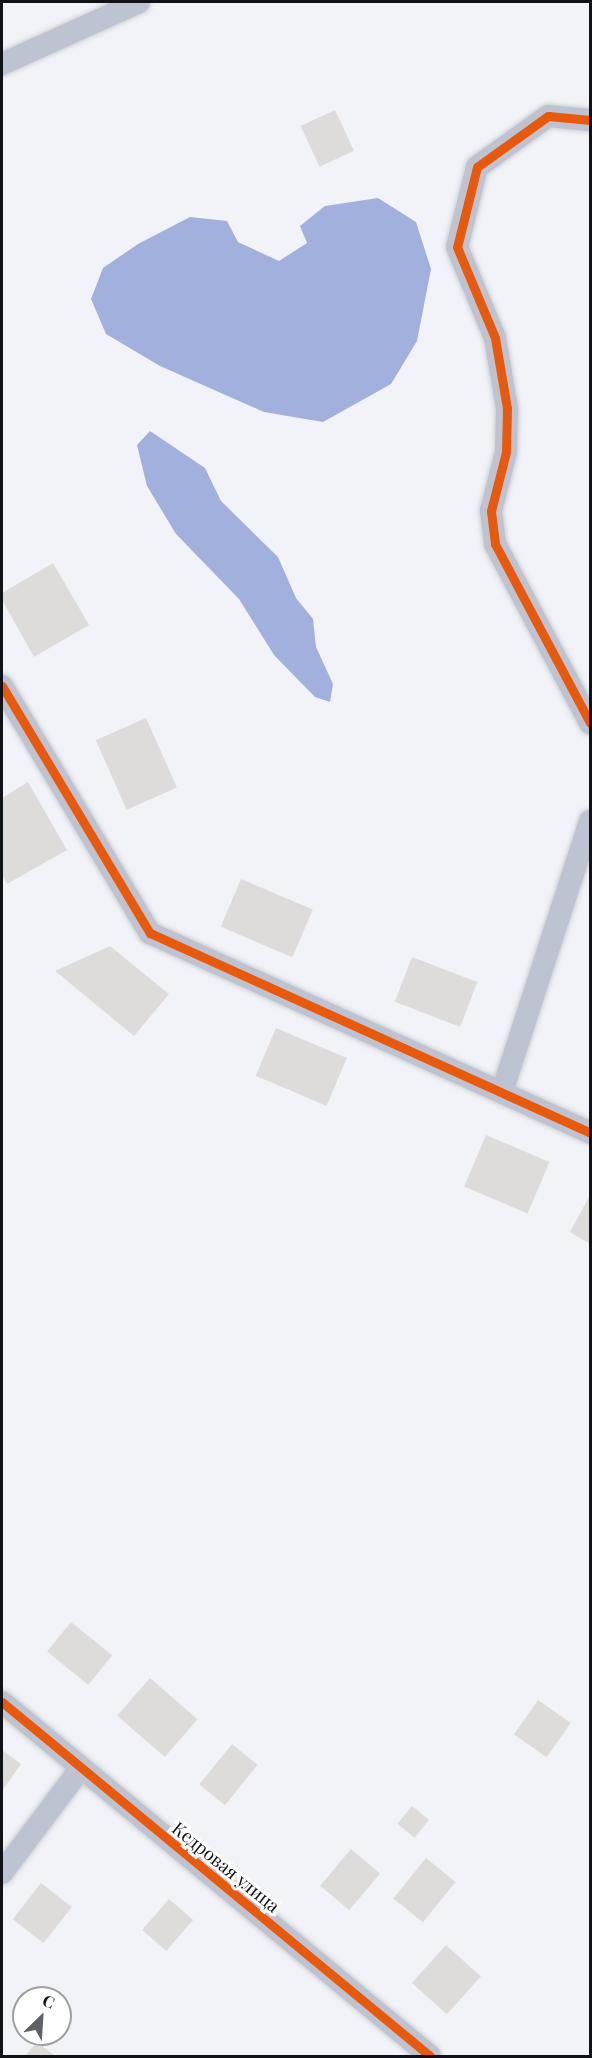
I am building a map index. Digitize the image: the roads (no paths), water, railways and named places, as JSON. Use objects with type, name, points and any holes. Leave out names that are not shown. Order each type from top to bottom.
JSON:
[{"type":"street","points":[[2,64],[139,2]]},
{"type":"street","points":[[591,120],[548,116],[477,167],[457,248],[495,338],[507,408],[506,452],[491,511],[495,544],[591,723]]},
{"type":"street","points":[[2,686],[150,933],[591,1133]]},
{"type":"street","points":[[502,1092],[591,821]]},
{"type":"street","name":"Кедровая улица","points":[[2,1702],[80,1769],[430,2056]]},
{"type":"street","points":[[2,1873],[80,1769]]},
{"type":"water","points":[[378,198],[416,222],[431,269],[417,341],[391,384],[323,422],[264,412],[160,366],[106,334],[91,299],[103,268],[138,244],[190,217],[227,221],[238,242],[279,261],[307,243],[300,226],[325,206]]},
{"type":"water","points":[[150,431],[205,468],[221,501],[278,557],[296,598],[313,619],[316,647],[333,684],[330,702],[315,697],[274,655],[239,599],[176,534],[147,486],[137,445]]}]
